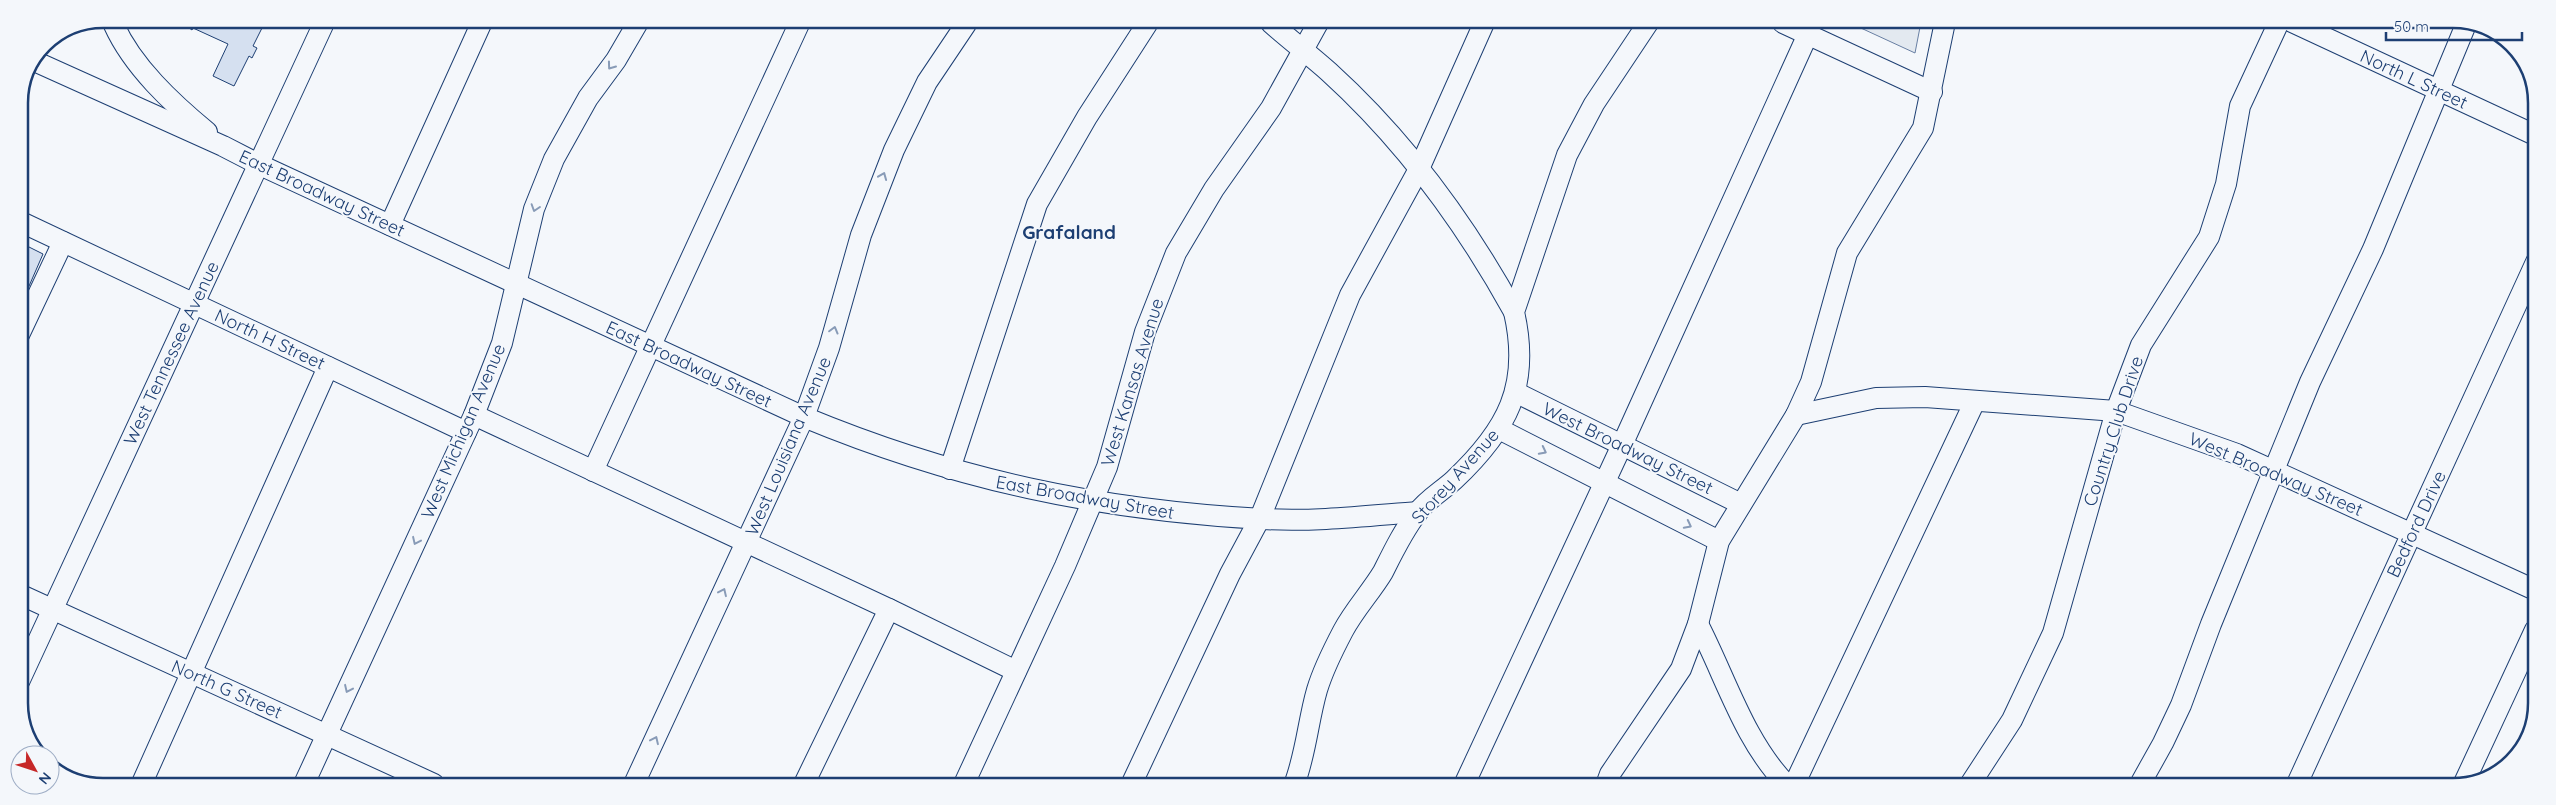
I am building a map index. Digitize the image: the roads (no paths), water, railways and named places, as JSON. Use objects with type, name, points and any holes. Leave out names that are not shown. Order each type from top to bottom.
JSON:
[{"type":"street","points":[[116,28],[128,49],[155,82],[224,146]]},
{"type":"street","name":"West Tennessee Avenue","points":[[28,662],[322,28]]},
{"type":"street","points":[[390,225],[479,28]]},
{"type":"street","name":"West Michigan Avenue","points":[[307,778],[470,423],[502,343],[534,209],[554,159],[588,98],[616,60],[635,28]]},
{"type":"street","points":[[593,470],[796,28]]},
{"type":"street","name":"West Louisiana Avenue","points":[[637,778],[804,417],[819,380],[860,235],[882,176],[927,82],[963,28]]},
{"type":"street","points":[[950,469],[1037,204],[1087,117],[1144,28]]},
{"type":"street","points":[[1277,28],[1366,108],[1419,169],[1443,198],[1480,253],[1514,312]]},
{"type":"street","name":"West Kansas Avenue","points":[[967,778],[1092,501],[1115,444],[1144,332],[1176,253],[1203,206],[1270,108],[1304,52],[1316,28]]},
{"type":"street","points":[[1134,778],[1230,574],[1260,518],[1350,295],[1419,169],[1482,28]]},
{"type":"street","name":"Storey Avenue","points":[[1296,778],[1304,756],[1316,692],[1325,668],[1357,606],[1382,572],[1418,512],[1484,450],[1499,429],[1515,392],[1521,357],[1514,312],[1567,155],[1594,104],[1645,28]]},
{"type":"street","points":[[1794,28],[1932,92]]},
{"type":"street","points":[[1609,778],[1681,669],[1698,624],[1719,541],[1796,415],[1811,382],[1847,252],[1923,128],[1944,28]]},
{"type":"street","name":"Country Club Drive","points":[[1975,778],[2012,720],[2053,634],[2116,411],[2141,344],[2209,237],[2226,184],[2240,106],[2276,28]]},
{"type":"street","name":"North L Street","points":[[2305,28],[2528,132]]},
{"type":"street","points":[[2143,778],[2181,705],[2211,624],[2310,382],[2373,249],[2464,28]]},
{"type":"street","points":[[1467,778],[1622,445],[1808,34]]},
{"type":"street","name":"East Broadway Street","points":[[39,63],[224,146],[258,164],[804,417],[864,441],[950,469],[1049,494],[1177,514],[1260,518],[1362,517],[1418,512]]},
{"type":"street","name":"North H Street","points":[[28,225],[328,367],[593,470],[1016,671]]},
{"type":"street","points":[[28,316],[63,242]]},
{"type":"street","name":"Bedford Drive","points":[[2300,778],[2528,279]]},
{"type":"street","points":[[144,778],[328,367]]},
{"type":"street","name":"West Broadway Street","points":[[1515,392],[1741,504]]},
{"type":"street","name":"West Broadway Street","points":[[1796,415],[1876,398],[1925,397],[2116,411],[2237,454],[2528,587]]},
{"type":"street","points":[[1797,778],[1975,401]]},
{"type":"street","points":[[1499,429],[1719,541]]},
{"type":"street","name":"North G Street","points":[[28,598],[421,778]]},
{"type":"street","points":[[807,778],[889,610]]},
{"type":"street","points":[[1698,624],[1738,712],[1774,773],[1779,778]]},
{"type":"street","points":[[2467,776],[2528,645]]},
{"type":"district","name":"Grafaland","points":[[1069,232]]}]
